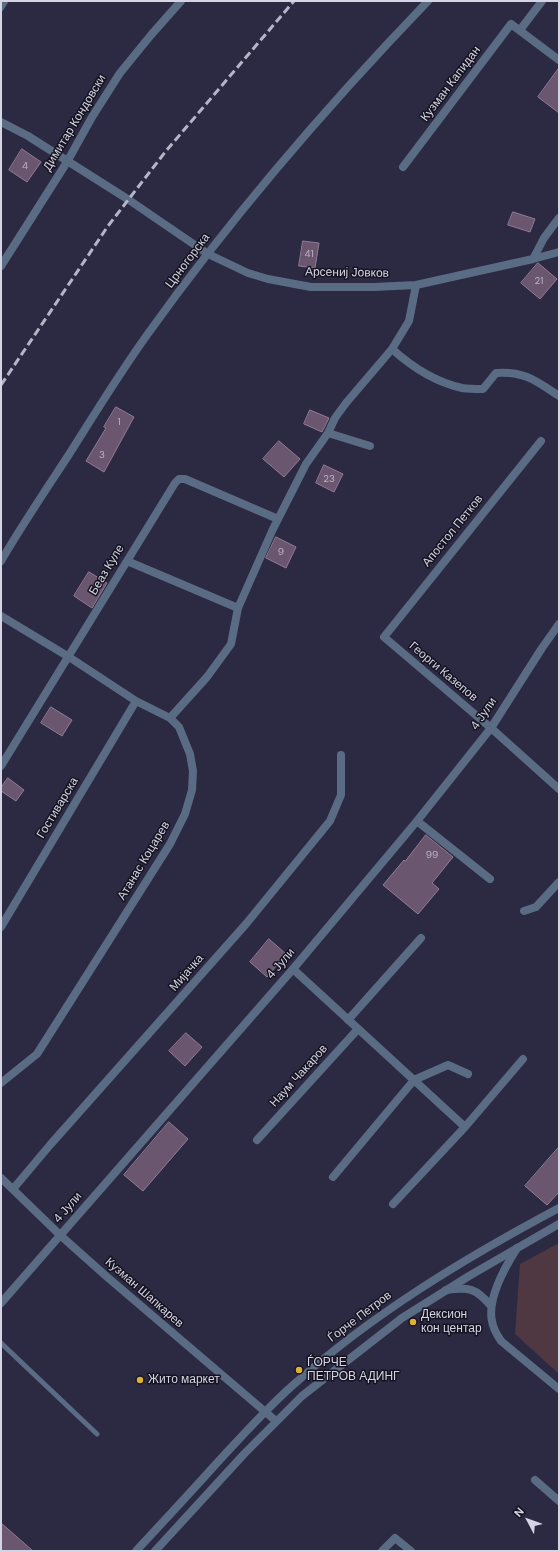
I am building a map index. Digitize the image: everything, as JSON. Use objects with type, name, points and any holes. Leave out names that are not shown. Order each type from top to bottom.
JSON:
[{"type":"street","name":"Димитар Кондовски","points":[[1,266],[67,162],[92,117],[120,73],[151,34],[181,1]]},
{"type":"street","name":"Црногорска","points":[[1,561],[112,385],[208,254],[291,150],[352,81],[428,1]]},
{"type":"street","points":[[542,1],[520,30],[559,60]]},
{"type":"street","name":"Кузман Капидан","points":[[403,167],[511,24],[520,30]]},
{"type":"street","name":"Арсениј Јовков","points":[[1,122],[28,136],[129,200],[208,254],[248,273],[311,287],[416,285],[559,252]]},
{"type":"street","points":[[533,259],[544,238],[559,218]]},
{"type":"street","points":[[170,718],[207,677],[231,644],[238,608],[278,519],[306,464],[328,433],[334,418],[392,349],[409,321],[416,285]]},
{"type":"street","points":[[392,349],[422,372],[463,388],[483,389],[496,373],[508,372],[531,377],[559,396]]},
{"type":"street","points":[[328,433],[370,446]]},
{"type":"street","name":"Апостол Петков","points":[[384,637],[541,441]]},
{"type":"street","name":"Беаз Куле","points":[[1,766],[175,483],[185,478],[278,519]]},
{"type":"street","points":[[127,561],[238,608]]},
{"type":"street","name":"Атанас Коцарев","points":[[1,616],[69,657],[136,701],[170,718],[179,727],[190,754],[193,772],[192,790],[185,814],[170,844],[37,1054],[1,1083]]},
{"type":"street","name":"4 Јули","points":[[1,1303],[293,969],[418,821],[491,728],[559,624]]},
{"type":"street","name":"Георги Казепов","points":[[384,637],[491,728],[559,789]]},
{"type":"street","name":"Гостиварска","points":[[1,927],[136,701]]},
{"type":"street","name":"Мијачка","points":[[13,1189],[50,1145],[246,924],[330,821],[341,795],[342,755]]},
{"type":"street","points":[[418,821],[490,879]]},
{"type":"street","points":[[524,912],[536,907],[559,882]]},
{"type":"street","points":[[348,1020],[421,938]]},
{"type":"street","points":[[293,969],[465,1127]]},
{"type":"street","name":"Наум Чакаров","points":[[257,1140],[358,1029]]},
{"type":"street","points":[[393,1204],[465,1127],[523,1059]]},
{"type":"street","points":[[333,1177],[414,1080],[448,1065],[468,1074]]},
{"type":"street","name":"Кузман Шапкарев","points":[[1,1178],[60,1235],[106,1276],[276,1421]]},
{"type":"street","name":"Ѓорче Петров","points":[[136,1551],[266,1412],[303,1376],[391,1308],[458,1265],[559,1208]]},
{"type":"street","points":[[155,1551],[244,1453],[302,1396],[402,1318],[446,1290],[559,1224]]},
{"type":"street","points":[[517,1248],[506,1266],[491,1306],[491,1321],[495,1332],[501,1341],[559,1389]]},
{"type":"street","points":[[446,1290],[460,1288],[474,1290],[491,1306]]},
{"type":"street","points":[[535,1480],[559,1501]]},
{"type":"street","points":[[382,1551],[395,1538],[411,1551]]},
{"type":"lane","points":[[1,9],[6,1]]},
{"type":"lane","points":[[1,1343],[98,1434]]},
{"type":"shaded area","points":[[559,1243],[559,1374],[515,1334],[520,1264]]},
{"type":"building","points":[[559,68],[559,113],[538,97]]},
{"type":"building","points":[[22,149],[41,162],[27,182],[9,170]]},
{"type":"building","points":[[513,212],[535,219],[530,232],[508,225]]},
{"type":"building","points":[[303,241],[319,243],[315,268],[299,266]]},
{"type":"building","points":[[538,263],[557,279],[540,299],[521,283]]},
{"type":"building","points":[[116,407],[134,417],[104,472],[86,461],[106,428],[104,427]]},
{"type":"building","points":[[310,410],[329,418],[322,432],[304,424]]},
{"type":"building","points":[[279,441],[300,459],[284,477],[263,459]]},
{"type":"building","points":[[324,465],[343,474],[334,492],[316,483]]},
{"type":"building","points":[[276,537],[296,547],[286,568],[266,558]]},
{"type":"building","points":[[89,572],[107,583],[92,608],[74,596]]},
{"type":"building","points":[[51,707],[72,720],[62,736],[41,723]]},
{"type":"building","points":[[8,778],[24,790],[16,801],[1,791],[1,788]]},
{"type":"building","points":[[426,835],[453,857],[432,883],[439,889],[418,914],[383,885]]},
{"type":"building","points":[[269,939],[286,954],[267,977],[250,962]]},
{"type":"building","points":[[186,1033],[202,1047],[185,1066],[169,1051]]},
{"type":"building","points":[[169,1122],[188,1139],[143,1191],[124,1175]]},
{"type":"building","points":[[559,1147],[559,1192],[547,1205],[525,1186]]},
{"type":"building","points":[[1,1523],[33,1551],[1,1551]]},
{"type":"railway","points":[[1,385],[108,226],[166,151],[294,1]]},
{"type":"place","name":"Дексион кон центар","points":[[413,1322]]},
{"type":"place","name":"ЃОРЧЕ ПЕТРОВ АДИНГ","points":[[299,1370]]},
{"type":"place","name":"Жито маркет","points":[[140,1380]]}]
